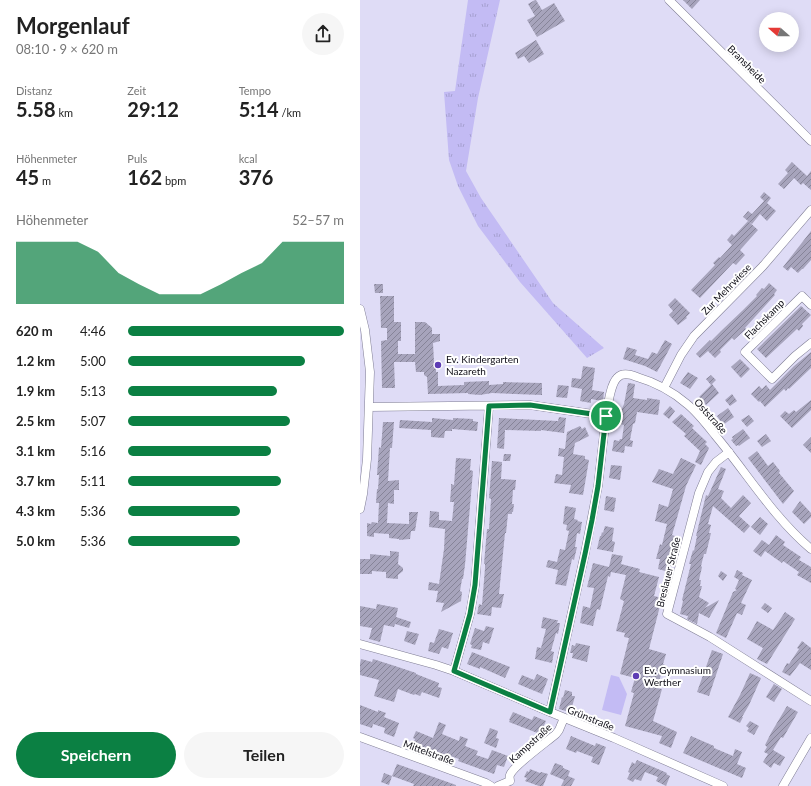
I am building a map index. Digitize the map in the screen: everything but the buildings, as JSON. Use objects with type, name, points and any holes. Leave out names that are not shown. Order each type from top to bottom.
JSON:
[{"type":"street","name":"Bransheide","points":[[669,0],[811,141]]},
{"type":"street","name":"Zur Mehrwiese","points":[[664,388],[681,354],[694,336],[762,266],[811,210]]},
{"type":"street","name":"Flachskamp","points":[[811,305],[802,296],[745,352],[772,379],[795,356],[811,344]]},
{"type":"street","points":[[360,309],[365,330],[370,372],[367,459],[360,509]]},
{"type":"street","name":"Oststraße","points":[[606,416],[613,385],[617,377],[624,374],[630,374],[664,388],[687,404],[708,426],[783,522],[811,549]]},
{"type":"street","points":[[369,408],[530,405],[606,416],[598,486],[587,546],[550,712]]},
{"type":"street","points":[[454,671],[470,614],[475,585],[489,406]]},
{"type":"street","name":"Breslauer Straße","points":[[729,452],[716,462],[708,472],[698,493],[668,614],[710,637],[811,701]]},
{"type":"street","name":"Grünstraße","points":[[360,644],[454,671],[614,738],[723,786]]},
{"type":"street","name":"Kampstraße","points":[[513,784],[510,776],[511,773],[518,765],[556,734],[564,718]]},
{"type":"street","name":"Mittelstraße","points":[[360,737],[491,786]]},
{"type":"street","points":[[783,786],[811,738]]},
{"type":"street","points":[[498,786],[513,784]]},
{"type":"green space","points":[[468,0],[500,0],[478,98],[466,171],[481,198],[553,303],[604,348],[587,358],[520,282],[478,226],[458,186],[449,160],[444,92],[455,91]]},
{"type":"green space","points":[[611,675],[619,677],[627,694],[621,715],[602,710]]},
{"type":"place","name":"Ev. Kindergarten Nazareth","points":[[438,365]]},
{"type":"place","name":"Ev. Gymnasium Werther","points":[[636,676]]},
{"type":"route","points":[[530,405],[606,416],[598,486],[592,520],[550,712],[454,671],[470,614],[475,585],[489,406],[530,405]]}]
